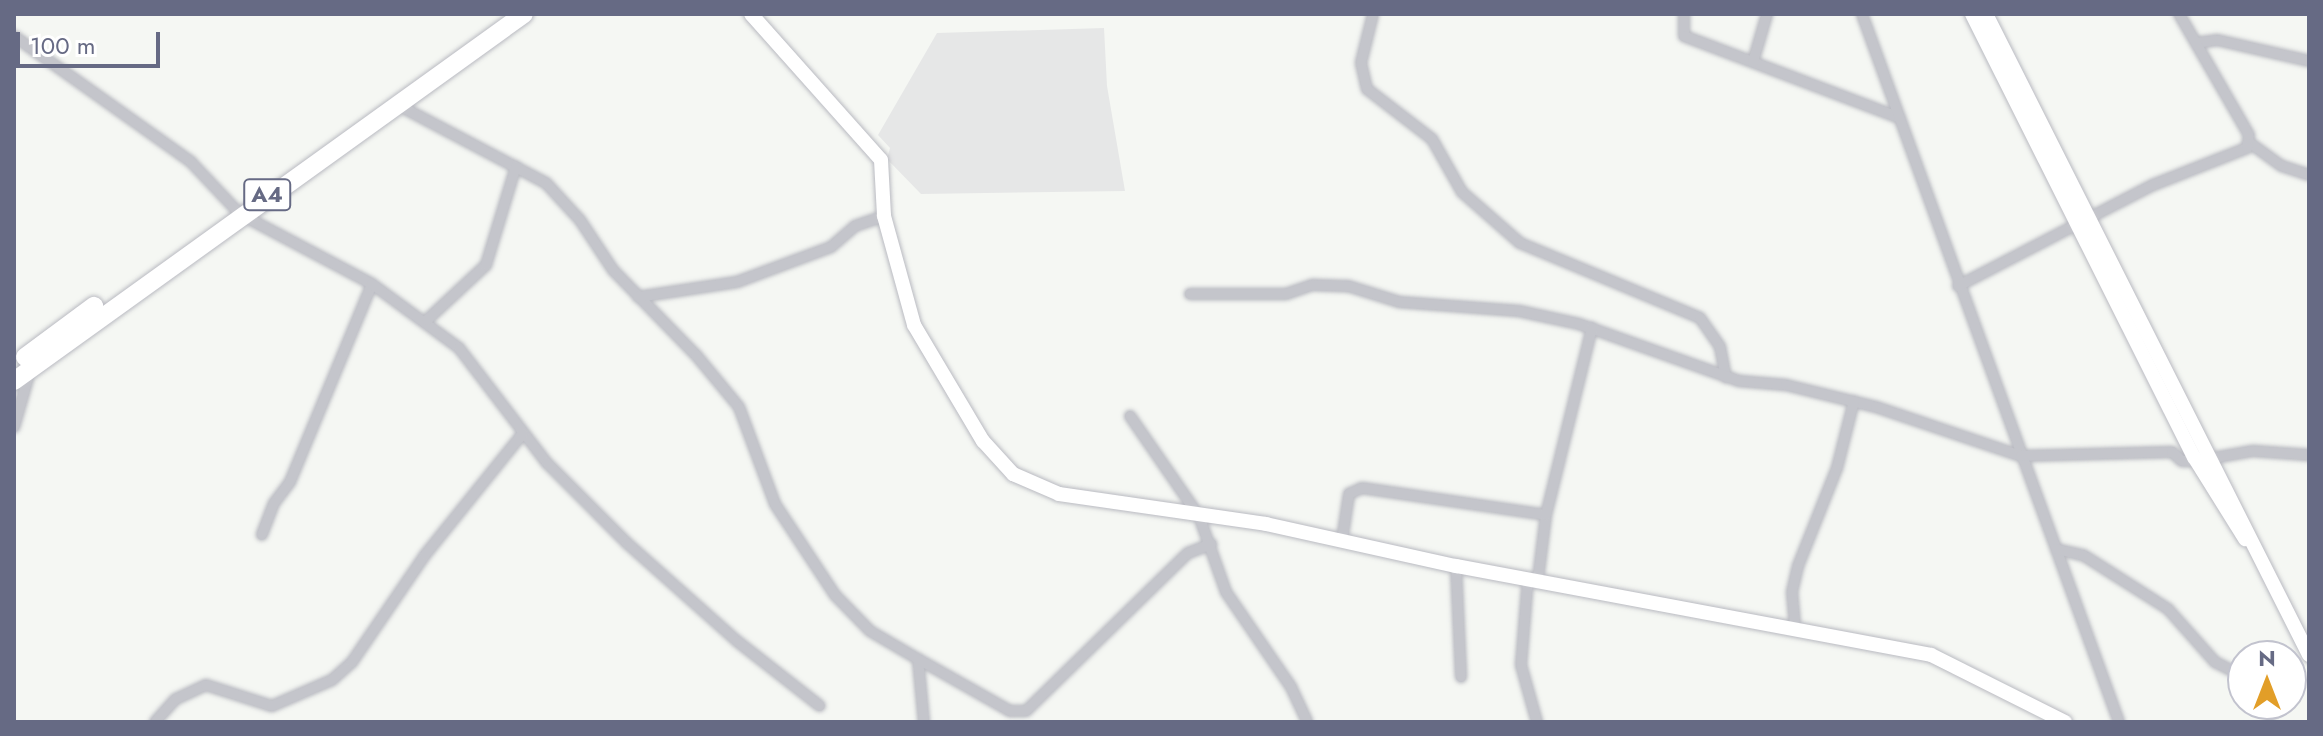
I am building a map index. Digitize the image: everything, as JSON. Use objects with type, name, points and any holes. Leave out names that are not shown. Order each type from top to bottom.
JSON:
[{"type":"highway","name":"A4","points":[[14,381],[23,364],[501,18],[524,14]]},
{"type":"highway","name":"A4","points":[[237,209],[396,104],[501,18]]},
{"type":"street","points":[[751,14],[881,160],[884,216],[914,325],[999,463],[1034,486],[1059,494],[1342,540],[1456,566],[1795,626],[1931,655],[2060,721]]},
{"type":"street","points":[[1373,14],[1361,63],[1367,89],[1432,139],[1462,192],[1520,243],[1671,302],[1700,318],[1720,347],[1726,377]]},
{"type":"street","points":[[1684,14],[1684,36],[1900,118]]},
{"type":"street","points":[[1753,62],[1767,14]]},
{"type":"street","points":[[1862,14],[1958,286],[2119,722]]},
{"type":"street","points":[[1972,14],[2083,223],[2202,460],[2264,565],[2309,655]]},
{"type":"street","points":[[1986,14],[2083,223]]},
{"type":"street","points":[[2179,14],[2250,143],[2282,166],[2309,175]]},
{"type":"street","points":[[14,36],[191,162],[237,209],[372,284],[427,320],[459,348],[523,433],[564,481],[679,591],[820,706]]},
{"type":"street","points":[[2196,43],[2217,40],[2309,61]]},
{"type":"street","points":[[396,104],[516,166],[556,191],[638,297],[739,407],[775,504],[835,595],[870,631],[1010,711],[1026,711],[1188,553],[1211,544]]},
{"type":"street","points":[[1958,286],[2153,185],[2250,143]]},
{"type":"street","points":[[427,320],[486,265],[516,166]]},
{"type":"street","points":[[638,297],[737,282],[831,247],[855,226],[884,216]]},
{"type":"street","points":[[262,535],[270,509],[290,482],[372,284]]},
{"type":"street","points":[[1190,294],[1286,294],[1312,285],[1348,286],[1399,302],[1494,307],[1592,328],[1726,377],[1854,401],[2021,456],[2172,452],[2182,461],[2273,450],[2309,455]]},
{"type":"street","points":[[1537,722],[1521,665],[1533,578],[1592,328]]},
{"type":"street","points":[[14,427],[23,364]]},
{"type":"street","points":[[1795,626],[1792,592],[1798,566],[1837,468],[1854,401]]},
{"type":"street","points":[[1130,416],[1199,516],[1226,592],[1291,687],[1307,722]]},
{"type":"street","points":[[155,722],[176,699],[206,685],[272,706],[332,680],[352,662],[408,578],[523,433]]},
{"type":"street","points":[[1342,540],[1349,494],[1362,488],[1546,515]]},
{"type":"street","points":[[2056,549],[2083,555],[2168,609],[2215,662],[2227,668]]},
{"type":"street","points":[[1456,566],[1461,677]]},
{"type":"street","points":[[918,659],[924,722]]},
{"type":"shaded area","points":[[1104,28],[1107,86],[1125,191],[921,194],[887,159],[890,148],[878,135],[937,33]]}]
